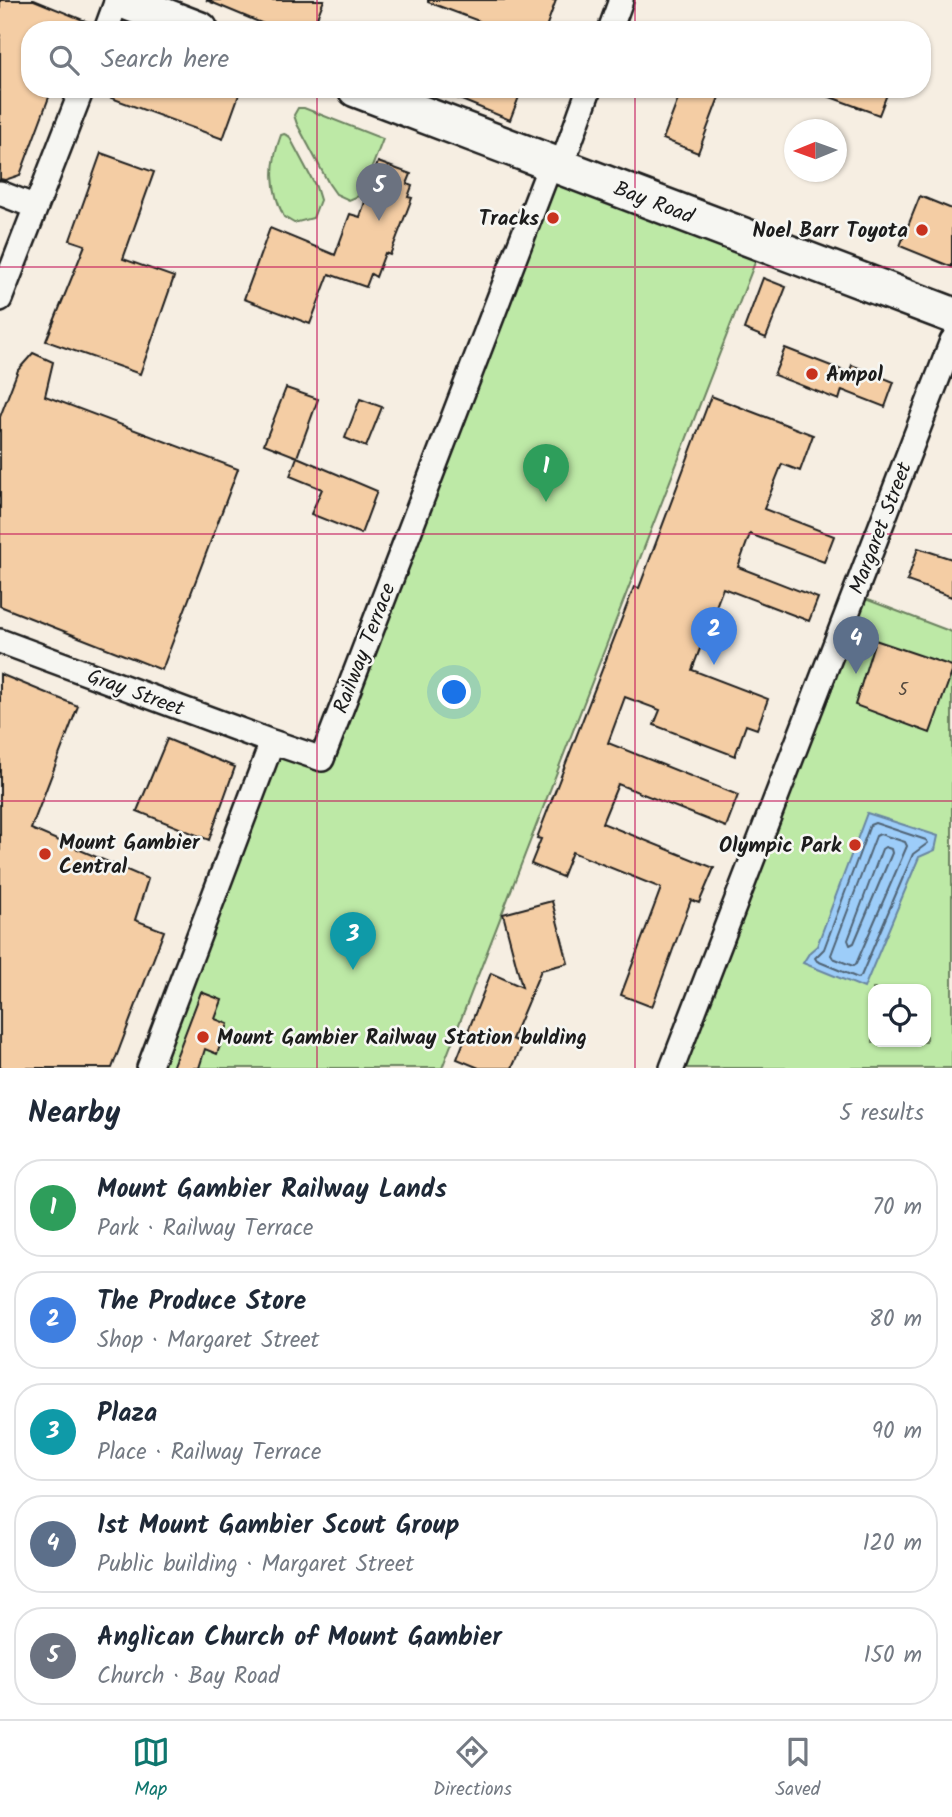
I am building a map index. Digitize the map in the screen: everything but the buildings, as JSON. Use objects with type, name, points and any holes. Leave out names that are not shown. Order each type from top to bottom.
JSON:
[{"type":"main road","points":[[120,0],[176,21]]},
{"type":"main road","name":"Bay Road","points":[[380,98],[952,315]]},
{"type":"street","points":[[110,21],[120,0]]},
{"type":"street","points":[[613,21],[621,0]]},
{"type":"street","points":[[0,299],[78,98]]},
{"type":"street","points":[[556,165],[585,98]]},
{"type":"street","name":"Railway Terrace","points":[[272,742],[322,759],[556,165]]},
{"type":"street","points":[[0,193],[36,207]]},
{"type":"street","name":"Margaret Street","points":[[672,1068],[952,341]]},
{"type":"street","name":"Gray Street","points":[[0,641],[272,742]]},
{"type":"street","points":[[149,1068],[272,742]]},
{"type":"green space","points":[[298,108],[383,139],[361,195],[349,200],[336,194],[297,124],[294,115]]},
{"type":"green space","points":[[281,135],[289,136],[320,200],[313,218],[294,223],[284,217],[274,186],[273,166]]},
{"type":"green space","points":[[555,173],[759,252],[442,1068],[162,1068],[276,751],[327,769]]},
{"type":"green space","name":"Olympic Park","points":[[855,595],[952,632],[952,1068],[672,1068]]},
{"type":"water","points":[[867,813],[938,836],[935,850],[919,857],[864,988],[803,963],[817,946]]},
{"type":"place","name":"Tracks","points":[[553,218]]},
{"type":"place","name":"Anglican Church of Mount Gambier","points":[[379,221]]},
{"type":"place","name":"Noel Barr Toyota","points":[[922,230]]},
{"type":"place","name":"Ampol","points":[[812,374]]},
{"type":"place","name":"Mount Gambier Railway Lands","points":[[546,502]]},
{"type":"place","name":"The Produce Store","points":[[714,665]]},
{"type":"place","name":"1st Mount Gambier Scout Group","points":[[856,674]]},
{"type":"place","name":"Olympic Park","points":[[855,845]]},
{"type":"place","name":"Mount Gambier Central","points":[[45,854]]},
{"type":"place","name":"Plaza","points":[[353,970]]},
{"type":"place","name":"Mount Gambier Railway Station bulding","points":[[203,1037]]}]
